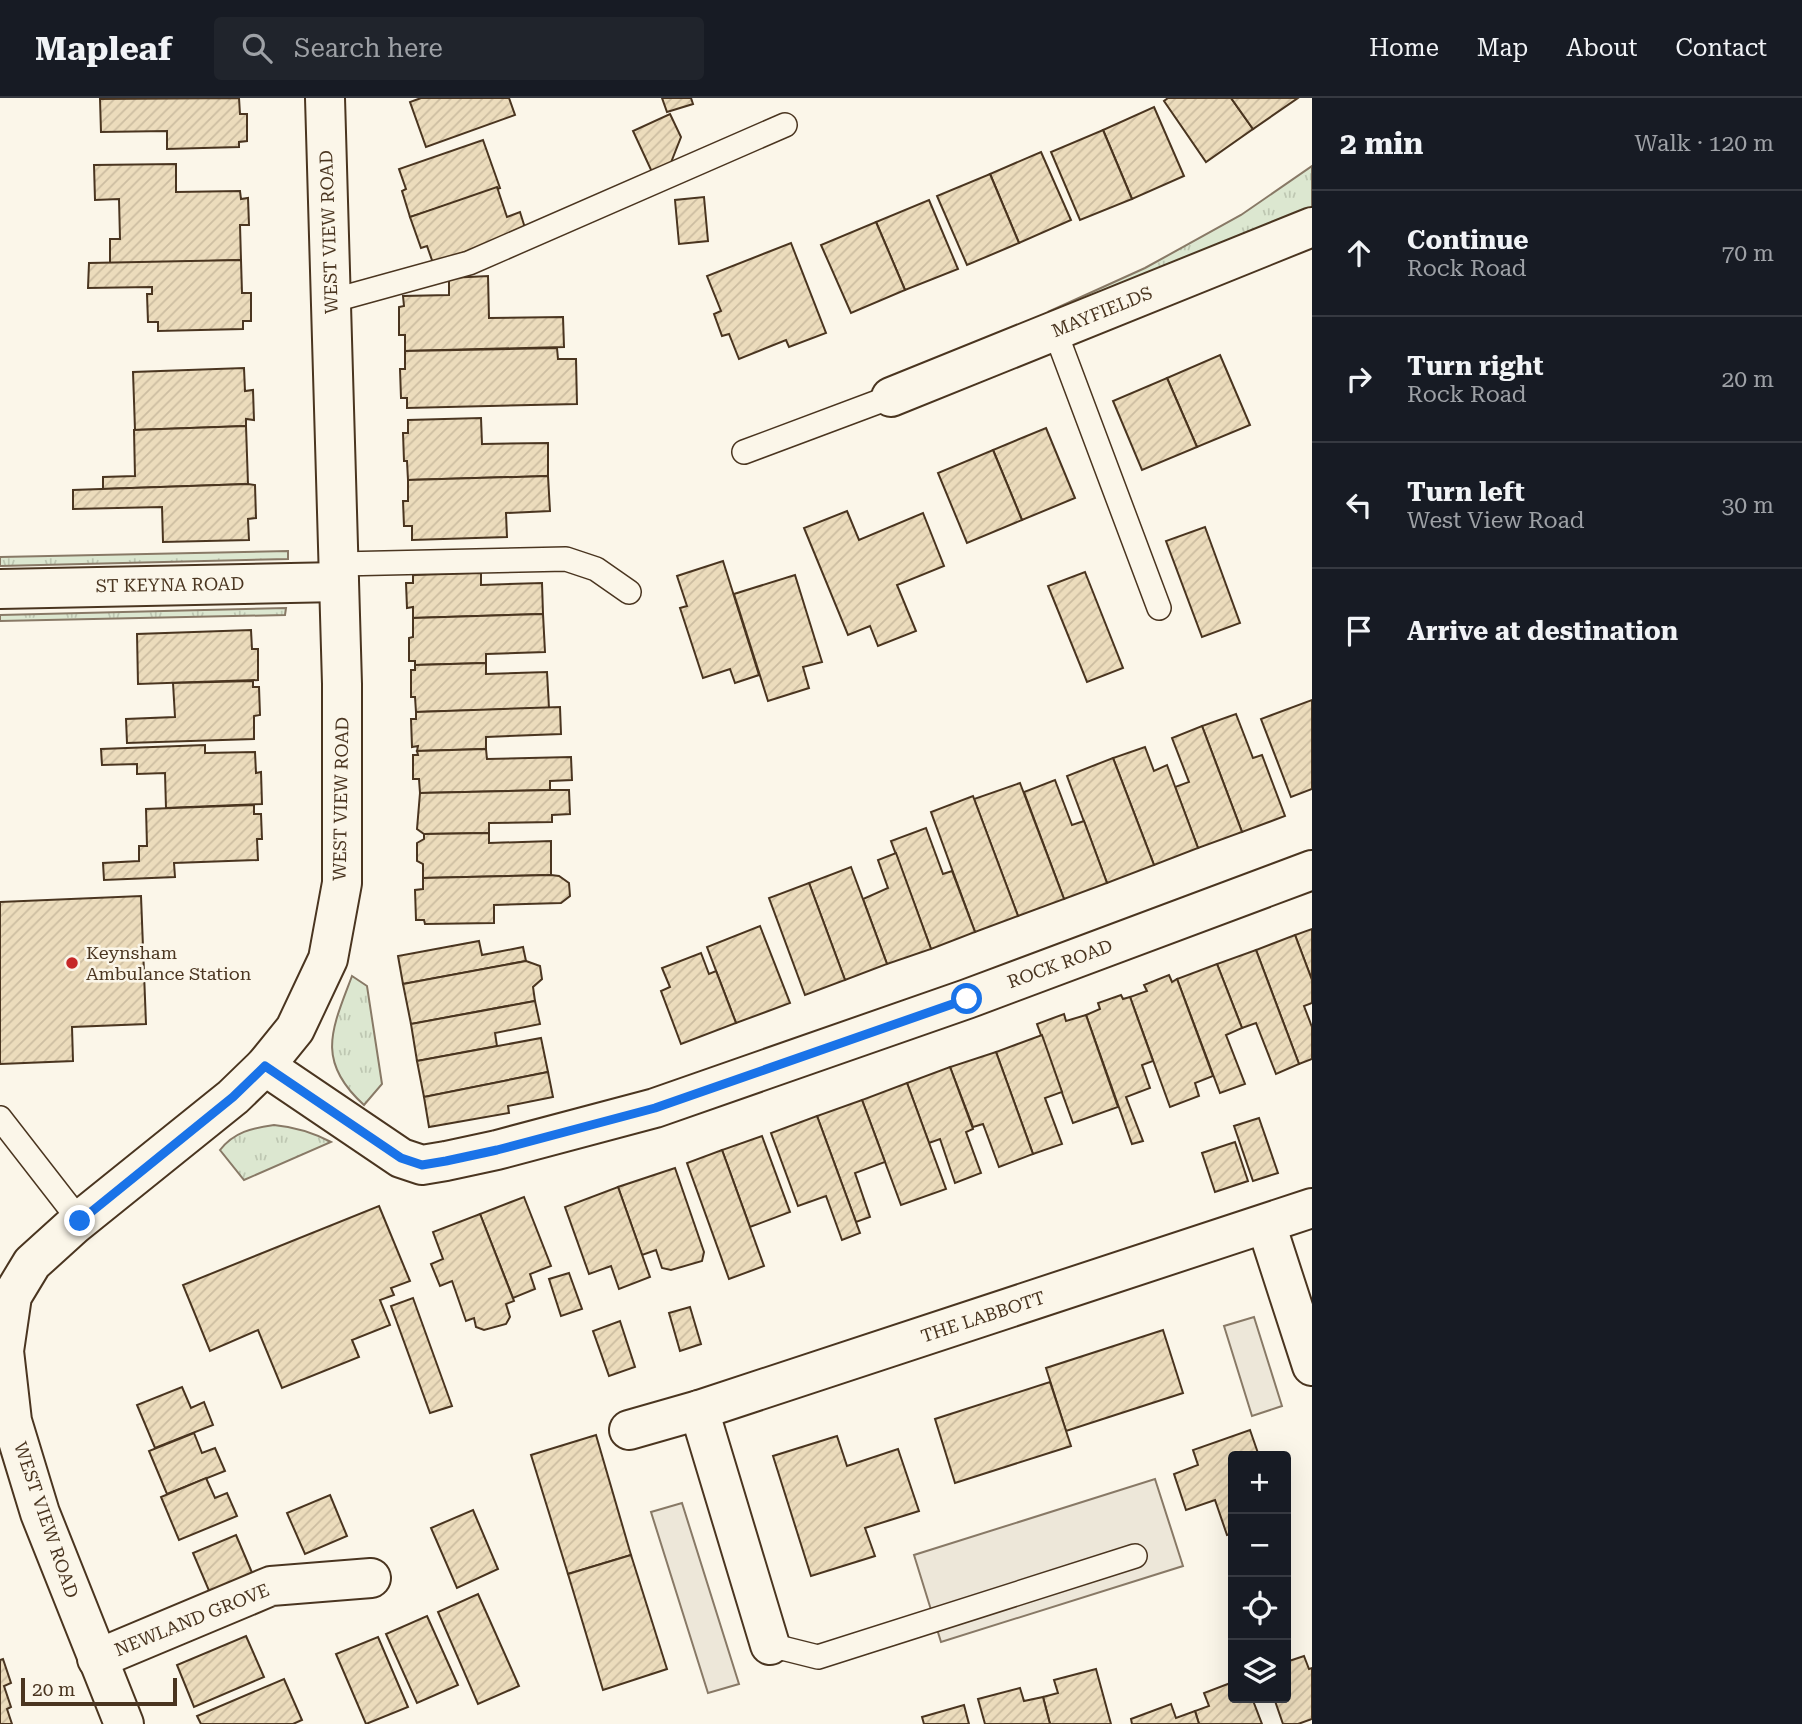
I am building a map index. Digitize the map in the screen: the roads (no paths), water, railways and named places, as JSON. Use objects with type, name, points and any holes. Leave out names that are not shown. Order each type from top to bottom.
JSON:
[{"type":"street","name":"WEST VIEW ROAD","points":[[124,1724],[40,1513],[12,1421],[4,1351],[12,1296],[32,1263],[233,1097],[265,1066],[295,1029],[328,959],[342,883],[342,684],[325,98]]},
{"type":"street","name":"MAYFIELDS","points":[[891,397],[1312,227]]},
{"type":"street","name":"ST KEYNA ROAD","points":[[0,589],[339,573]]},
{"type":"street","name":"ROCK ROAD","points":[[265,1066],[401,1158],[422,1165],[446,1161],[667,1104],[967,999],[1312,870]]},
{"type":"street","name":"THE LABBOTT","points":[[629,1430],[699,1410],[1312,1208]]},
{"type":"street","points":[[1266,1224],[1312,1366]]},
{"type":"street","points":[[699,1410],[770,1645]]},
{"type":"street","name":"NEWLAND GROVE","points":[[97,1659],[271,1586],[371,1578]]},
{"type":"lane","points":[[331,301],[469,262],[785,125]]},
{"type":"lane","points":[[1055,331],[1159,608]]},
{"type":"lane","points":[[744,452],[891,397]]},
{"type":"lane","points":[[339,573],[566,559],[596,569],[629,592]]},
{"type":"lane","points":[[0,1118],[80,1221]]},
{"type":"lane","points":[[770,1645],[818,1657],[1135,1556]]},
{"type":"place","name":"Keynsham Ambulance Station","points":[[72,963]]}]
